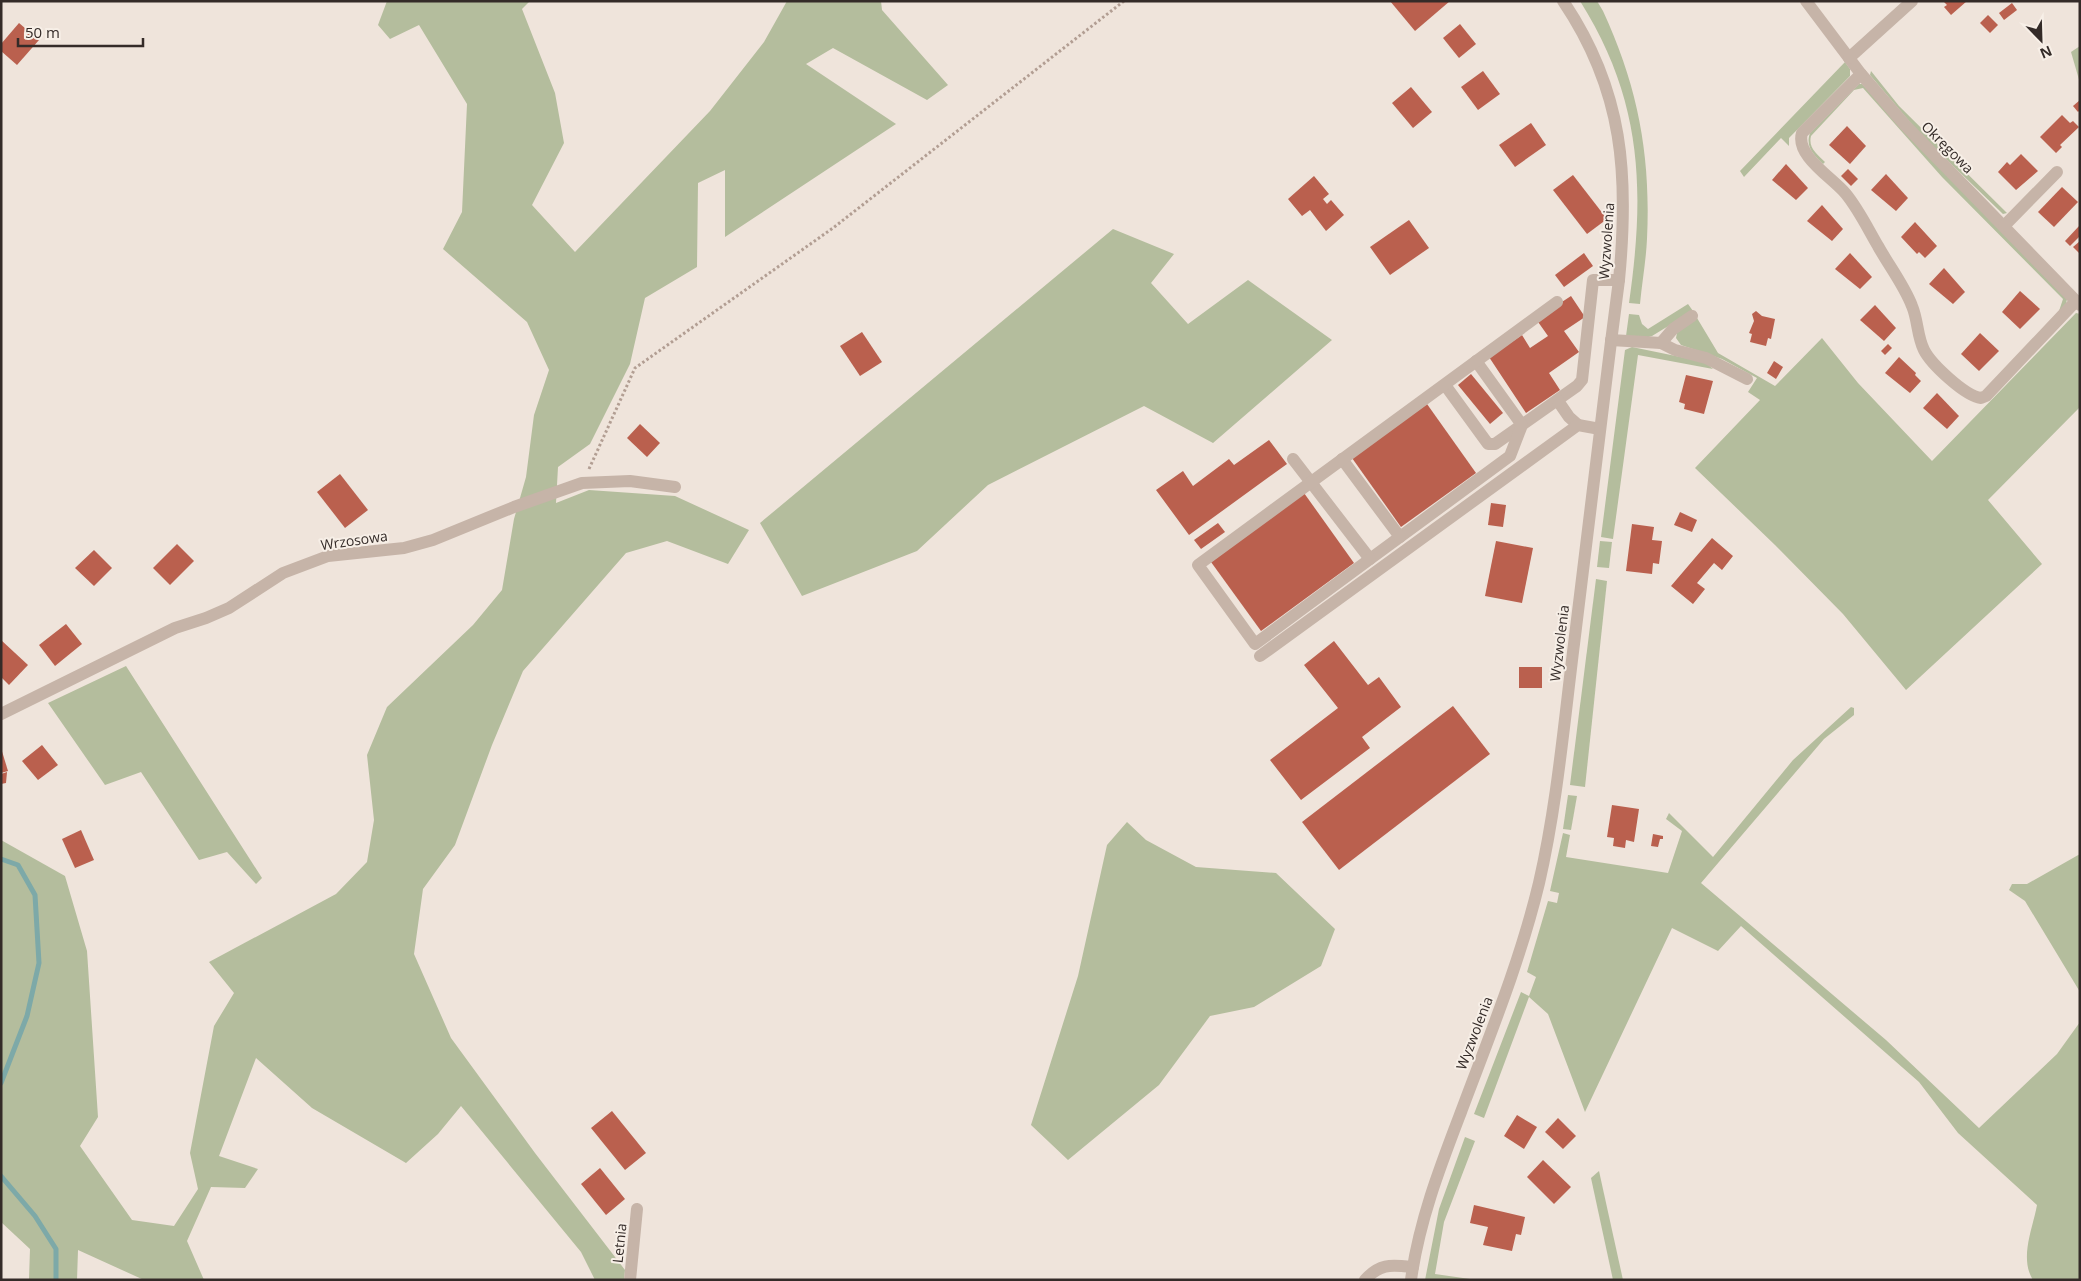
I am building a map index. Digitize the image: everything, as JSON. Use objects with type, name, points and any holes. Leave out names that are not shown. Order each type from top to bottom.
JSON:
[{"type":"street","name":"Wyzwolenia","points":[[1412,1273],[1432,1192],[1516,963],[1539,880],[1556,789],[1619,280],[1624,194],[1617,129],[1608,93],[1595,59],[1563,1]]},
{"type":"street","name":"Okręgowa","points":[[1806,1],[1861,74],[1905,126],[2078,303]]},
{"type":"street","points":[[1849,58],[1912,1]]},
{"type":"street","points":[[1861,74],[1802,133],[1800,144],[1807,155],[1843,190],[1853,205],[1906,294],[1916,318],[1920,342],[1935,364],[1968,393],[1981,398],[1986,396],[2078,303]]},
{"type":"street","points":[[2004,226],[2057,172]]},
{"type":"street","points":[[1444,385],[1488,444],[1495,444],[1571,392],[1582,380],[1593,280],[1619,280]]},
{"type":"street","points":[[1522,426],[1510,456],[1255,644],[1198,565],[1557,302]]},
{"type":"street","points":[[1661,343],[1673,329],[1692,316]]},
{"type":"street","points":[[1611,340],[1661,343],[1675,350],[1706,358],[1747,379]]},
{"type":"street","points":[[1476,361],[1522,426]]},
{"type":"street","points":[[1558,401],[1569,417],[1578,425],[1600,428]]},
{"type":"street","points":[[1260,656],[1578,425]]},
{"type":"street","points":[[1292,459],[1370,559]]},
{"type":"street","points":[[1342,459],[1400,537]]},
{"type":"street","name":"Wrzosowa","points":[[1,714],[176,628],[229,608],[283,573],[328,556],[404,548],[433,540],[514,507],[582,483],[630,481],[675,487]]},
{"type":"street","name":"Letnia","points":[[630,1280],[637,1208]]},
{"type":"street","points":[[1365,1280],[1375,1268],[1393,1265],[1412,1273]]},
{"type":"path","points":[[582,483],[635,368],[833,228],[1124,1]]},
{"type":"green space","points":[[387,1],[530,1],[522,9],[555,93],[564,143],[532,205],[575,252],[710,111],[764,42],[787,1],[881,1],[882,10],[948,85],[927,100],[833,48],[806,64],[896,124],[725,237],[725,170],[698,183],[697,267],[645,298],[630,364],[590,444],[558,467],[556,503],[589,490],[675,496],[749,530],[728,564],[667,541],[626,553],[523,671],[492,745],[455,845],[423,889],[414,954],[451,1038],[535,1153],[625,1270],[624,1280],[595,1280],[581,1252],[461,1106],[438,1134],[406,1163],[312,1108],[256,1058],[219,1156],[258,1169],[245,1188],[211,1187],[187,1241],[204,1280],[144,1280],[78,1250],[77,1280],[29,1280],[30,1249],[1,1222],[1,840],[65,876],[87,951],[98,1117],[80,1146],[132,1220],[174,1226],[198,1189],[190,1153],[214,1026],[234,993],[209,962],[336,894],[367,862],[374,820],[367,755],[387,707],[473,625],[502,590],[514,519],[526,477],[534,415],[549,370],[527,322],[443,249],[462,212],[467,104],[419,25],[390,39],[378,25]]},
{"type":"green space","points":[[1580,1],[1597,1],[1603,11],[1625,67],[1640,122],[1647,179],[1648,208],[1640,304],[1629,303],[1637,223],[1637,185],[1634,148],[1627,111],[1616,75],[1601,38]]},
{"type":"green space","points":[[2080,46],[2080,83],[2071,52]]},
{"type":"green space","points":[[1845,62],[1850,69],[1850,76],[1789,138],[1789,146],[1781,138],[1744,177],[1740,171]]},
{"type":"green space","points":[[1871,71],[1899,106],[2007,213],[2003,214],[1920,134],[1870,75]]},
{"type":"green space","points":[[1859,84],[1862,84],[2067,299],[2066,304],[2059,311],[2063,299],[1942,177],[1863,88],[1854,90],[1811,136],[1812,147],[1825,162],[1823,164],[1816,157],[1810,147],[1809,138],[1810,133]]},
{"type":"green space","points":[[1113,229],[1174,254],[1151,283],[1188,324],[1248,280],[1332,340],[1213,443],[1144,406],[988,485],[917,551],[802,596],[760,523]]},
{"type":"green space","points":[[1688,304],[1693,311],[1652,336],[1645,338],[1626,336],[1629,314],[1639,315],[1642,324],[1648,329]]},
{"type":"green space","points":[[2076,313],[2080,314],[2080,407],[1988,500],[2042,564],[1906,690],[1843,614],[1695,468],[1760,400],[1748,392],[1757,378],[1722,359],[1681,345],[1676,338],[1677,333],[1697,318],[1718,353],[1775,386],[1822,338],[1858,383],[1932,461]]},
{"type":"green space","points":[[1632,347],[1705,362],[1713,369],[1638,355],[1613,539],[1601,537],[1625,350]]},
{"type":"green space","points":[[1600,541],[1612,542],[1609,568],[1597,567]]},
{"type":"green space","points":[[1596,579],[1607,581],[1585,787],[1570,785]]},
{"type":"green space","points":[[126,666],[262,878],[256,884],[227,852],[199,860],[141,772],[105,785],[48,703]]},
{"type":"green space","points":[[1851,707],[1854,708],[1854,715],[1824,739],[1701,883],[1886,1040],[1979,1128],[2057,1054],[2080,1022],[2080,1280],[2033,1280],[2027,1262],[2027,1253],[2037,1205],[1958,1133],[1919,1082],[1741,926],[1718,951],[1672,928],[1585,1112],[1548,1014],[1529,997],[1484,1118],[1474,1114],[1521,992],[1529,996],[1536,977],[1527,972],[1548,901],[1557,903],[1559,893],[1550,891],[1563,833],[1570,835],[1566,857],[1668,873],[1682,831],[1666,819],[1669,813],[1713,857],[1793,760]]},
{"type":"green space","points":[[1568,795],[1577,796],[1571,830],[1563,829]]},
{"type":"green space","points":[[1127,822],[1146,840],[1196,867],[1276,873],[1335,929],[1321,966],[1254,1007],[1210,1016],[1159,1085],[1068,1160],[1031,1125],[1078,976],[1107,845]]},
{"type":"green space","points":[[2080,854],[2080,992],[2025,901],[2009,890],[2012,884],[2027,884]]},
{"type":"green space","points":[[1465,1137],[1475,1141],[1444,1222],[1435,1274],[1477,1280],[1425,1280],[1439,1209]]},
{"type":"green space","points":[[1599,1171],[1623,1280],[1613,1280],[1591,1178]]},
{"type":"building","points":[[1390,1],[1450,1],[1415,31]]},
{"type":"building","points":[[1943,1],[1967,1],[1951,15],[1944,7],[1947,5]]},
{"type":"building","points":[[2012,3],[2017,10],[2004,20],[1999,13]]},
{"type":"building","points":[[1988,15],[1998,25],[1990,33],[1980,23]]},
{"type":"building","points":[[19,23],[39,40],[17,65],[1,51],[1,44]]},
{"type":"building","points":[[1460,24],[1476,44],[1459,58],[1443,38]]},
{"type":"building","points":[[1483,71],[1500,94],[1478,110],[1461,87]]},
{"type":"building","points":[[1411,87],[1432,112],[1413,128],[1392,103]]},
{"type":"building","points":[[2080,100],[2080,110],[2078,112],[2073,106]]},
{"type":"building","points":[[2062,115],[2070,123],[2073,121],[2079,127],[2060,145],[2062,147],[2056,153],[2040,137]]},
{"type":"building","points":[[1531,123],[1546,145],[1515,167],[1499,145]]},
{"type":"building","points":[[1847,126],[1866,146],[1850,164],[1829,145]]},
{"type":"building","points":[[2021,154],[2038,171],[2016,190],[1998,172],[2007,162],[2010,165]]},
{"type":"building","points":[[1786,164],[1808,188],[1796,200],[1772,180]]},
{"type":"building","points":[[1848,169],[1858,179],[1851,186],[1841,176]]},
{"type":"building","points":[[1886,174],[1908,198],[1896,211],[1871,190]]},
{"type":"building","points":[[1573,175],[1607,219],[1587,234],[1553,190]]},
{"type":"building","points":[[1314,176],[1329,194],[1323,199],[1327,204],[1331,200],[1344,215],[1326,231],[1310,210],[1302,216],[1288,199]]},
{"type":"building","points":[[2062,187],[2078,202],[2054,227],[2038,212]]},
{"type":"building","points":[[1822,205],[1843,229],[1832,241],[1807,221]]},
{"type":"building","points":[[1409,220],[1429,248],[1390,275],[1370,247]]},
{"type":"building","points":[[1915,222],[1937,246],[1925,258],[1919,252],[1917,254],[1901,237]]},
{"type":"building","points":[[2080,225],[2080,236],[2070,246],[2065,241]]},
{"type":"building","points":[[2080,241],[2080,254],[2073,247]]},
{"type":"building","points":[[1584,253],[1593,266],[1564,287],[1555,275]]},
{"type":"building","points":[[1850,253],[1872,277],[1860,289],[1835,269]]},
{"type":"building","points":[[1944,268],[1965,292],[1953,304],[1929,284]]},
{"type":"building","points":[[2020,291],[2040,309],[2020,329],[2002,312]]},
{"type":"building","points":[[1571,296],[1585,317],[1564,331],[1579,352],[1549,373],[1560,390],[1526,413],[1489,357],[1522,335],[1530,348],[1548,336],[1536,319]]},
{"type":"building","points":[[1875,305],[1896,328],[1884,341],[1860,320]]},
{"type":"building","points":[[1756,311],[1762,316],[1775,319],[1771,339],[1768,338],[1766,346],[1750,342],[1752,334],[1749,333],[1754,321],[1752,314]]},
{"type":"building","points":[[862,332],[882,362],[860,376],[840,346]]},
{"type":"building","points":[[1980,333],[1999,351],[1979,371],[1961,354]]},
{"type":"building","points":[[1888,344],[1892,348],[1885,355],[1881,351]]},
{"type":"building","points":[[1899,357],[1916,373],[1915,375],[1921,381],[1910,393],[1885,373]]},
{"type":"building","points":[[1774,361],[1783,367],[1776,379],[1767,373]]},
{"type":"building","points":[[1471,374],[1503,413],[1490,424],[1458,385]]},
{"type":"building","points":[[1686,375],[1713,381],[1704,414],[1684,409],[1685,404],[1679,402]]},
{"type":"building","points":[[1937,393],[1959,416],[1947,429],[1923,408]]},
{"type":"building","points":[[1427,404],[1476,473],[1401,527],[1352,458]]},
{"type":"building","points":[[640,424],[660,443],[647,457],[627,438]]},
{"type":"building","points":[[1269,440],[1287,464],[1189,535],[1156,490],[1183,471],[1193,486],[1229,459],[1234,465]]},
{"type":"building","points":[[340,474],[368,510],[345,528],[317,492]]},
{"type":"building","points":[[1304,493],[1354,563],[1261,631],[1211,562]]},
{"type":"building","points":[[1491,503],[1506,505],[1503,527],[1488,525]]},
{"type":"building","points":[[1680,512],[1697,520],[1692,532],[1674,525]]},
{"type":"building","points":[[1218,523],[1225,532],[1201,549],[1194,540]]},
{"type":"building","points":[[1632,524],[1654,527],[1652,540],[1662,541],[1659,564],[1653,563],[1652,574],[1626,571]]},
{"type":"building","points":[[1712,538],[1733,556],[1722,570],[1714,563],[1697,583],[1705,589],[1693,604],[1671,586]]},
{"type":"building","points":[[1496,541],[1533,548],[1522,603],[1485,596]]},
{"type":"building","points":[[177,544],[194,561],[170,585],[153,568]]},
{"type":"building","points":[[94,550],[112,568],[94,586],[75,568]]},
{"type":"building","points":[[66,624],[82,644],[55,666],[39,645]]},
{"type":"building","points":[[1,640],[28,665],[9,685],[1,677]]},
{"type":"building","points":[[1334,641],[1368,685],[1379,677],[1401,707],[1362,737],[1370,748],[1301,800],[1270,760],[1338,708],[1304,665]]},
{"type":"building","points":[[1519,667],[1542,667],[1542,688],[1519,688]]},
{"type":"building","points":[[1453,706],[1490,754],[1339,870],[1302,822]]},
{"type":"building","points":[[42,745],[58,765],[38,780],[22,761]]},
{"type":"building","points":[[1,748],[8,771],[1,773]]},
{"type":"building","points":[[7,772],[6,783],[1,784],[1,774]]},
{"type":"building","points":[[1612,805],[1639,809],[1634,842],[1626,840],[1625,848],[1613,846],[1614,838],[1607,837]]},
{"type":"building","points":[[81,830],[94,860],[75,868],[62,839]]},
{"type":"building","points":[[1653,834],[1663,836],[1658,847],[1651,846]]},
{"type":"building","points":[[612,1111],[646,1153],[625,1170],[591,1128]]},
{"type":"building","points":[[1517,1115],[1537,1127],[1524,1149],[1504,1136]]},
{"type":"building","points":[[1558,1118],[1576,1136],[1563,1149],[1545,1132]]},
{"type":"building","points":[[1543,1160],[1571,1187],[1554,1204],[1527,1177]]},
{"type":"building","points":[[600,1168],[625,1199],[606,1215],[581,1184]]},
{"type":"building","points":[[1474,1205],[1525,1217],[1521,1235],[1516,1234],[1512,1251],[1483,1245],[1488,1227],[1470,1223]]},
{"type":"waterway","points":[[1,859],[18,865],[35,895],[39,963],[27,1016],[1,1083]]},
{"type":"waterway","points":[[1,1176],[35,1216],[56,1249],[56,1280]]}]
